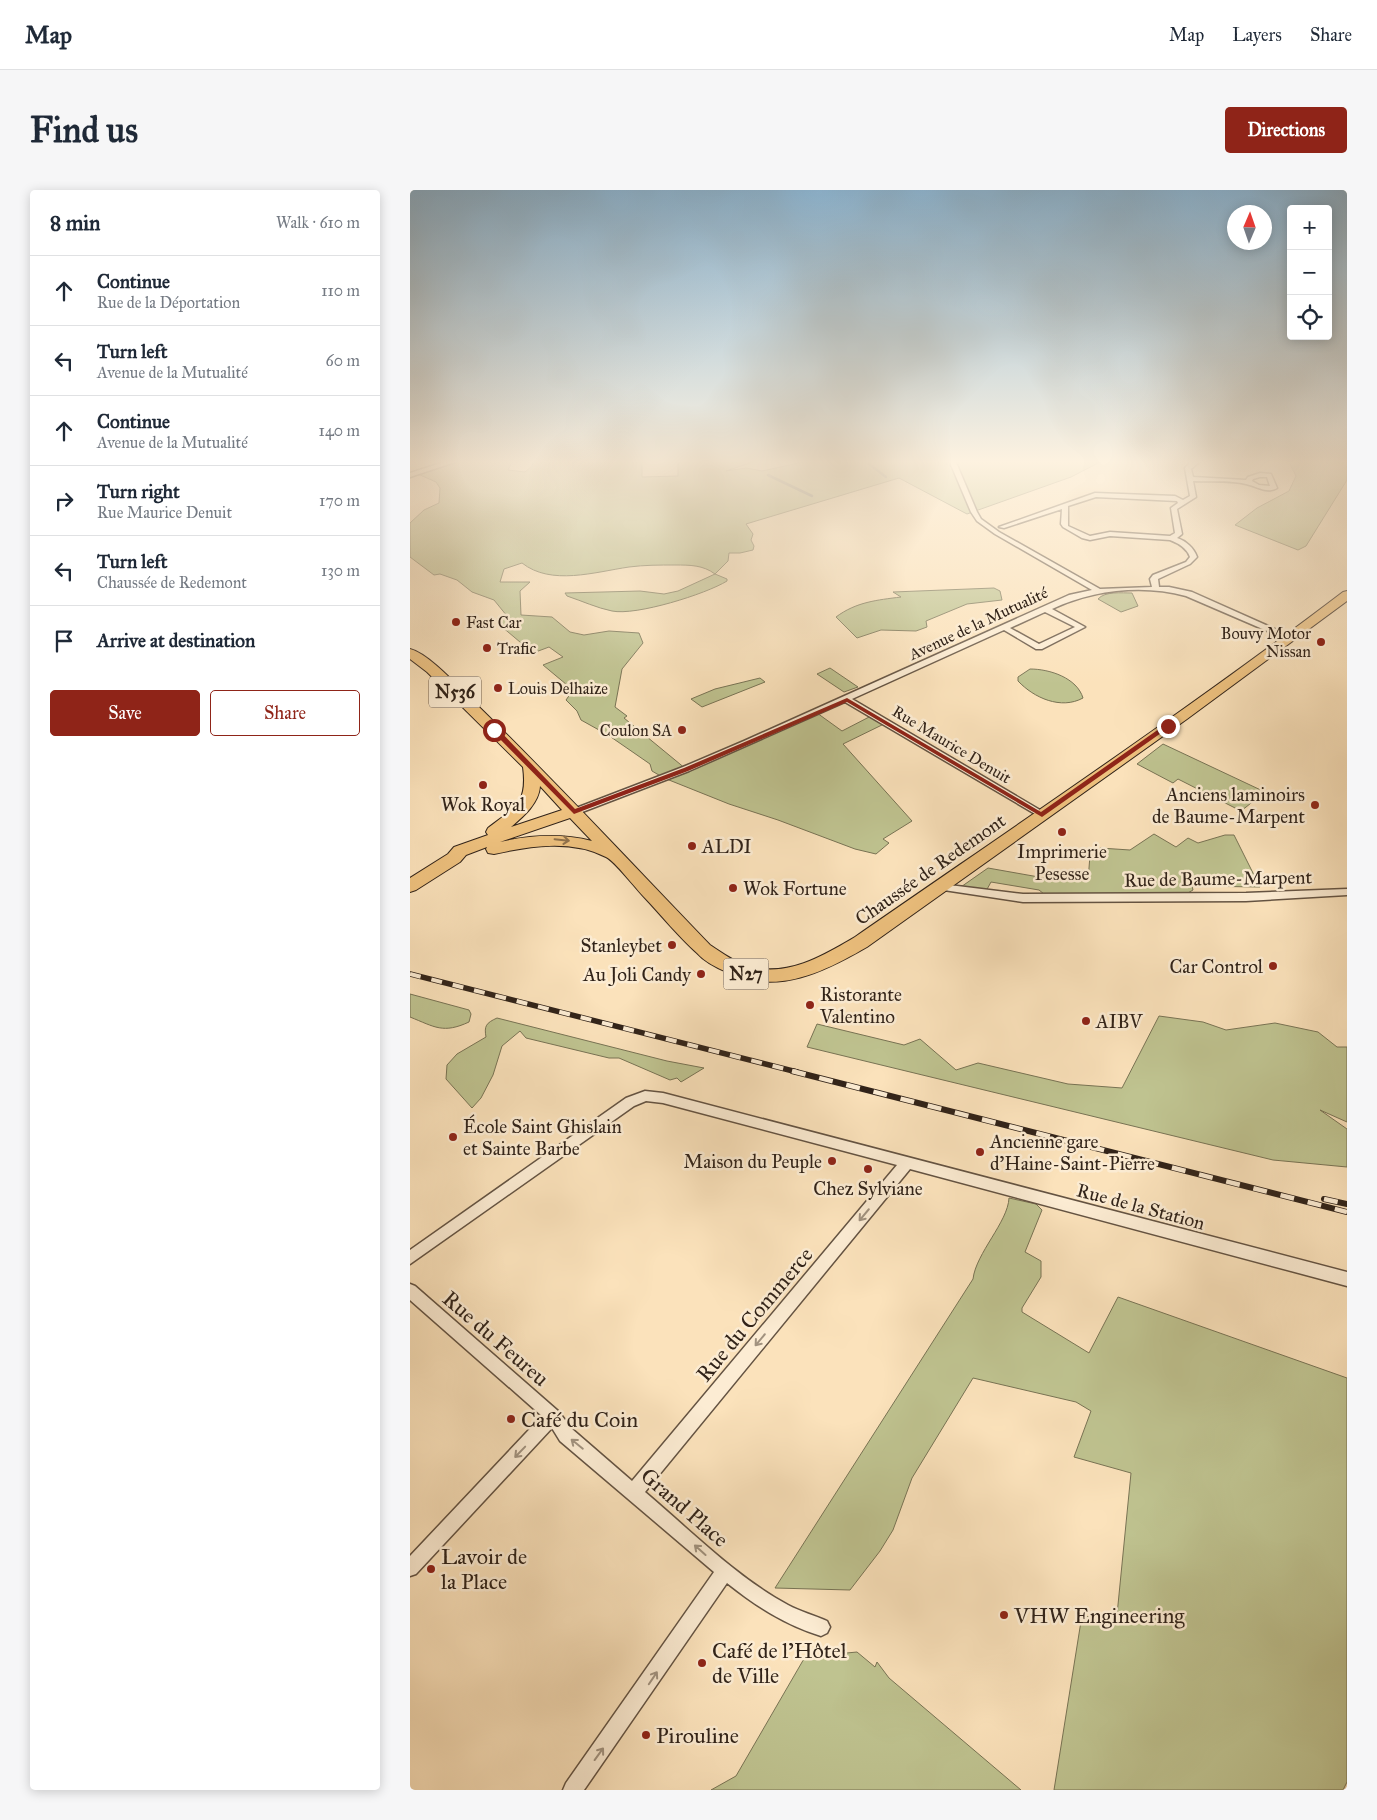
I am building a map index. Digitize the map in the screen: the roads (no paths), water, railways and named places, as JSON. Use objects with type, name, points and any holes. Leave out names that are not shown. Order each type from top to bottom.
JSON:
[{"type":"main road","name":"Chaussée de Redemont","points":[[613,854],[704,950],[724,964],[749,975],[761,977],[787,976],[818,966],[861,942],[1331,608],[1346,600]]},
{"type":"main road","name":"N536","points":[[410,653],[438,675],[574,812]]},
{"type":"main road","points":[[484,846],[529,798],[532,789],[530,766]]},
{"type":"main road","points":[[410,885],[454,858],[484,846],[563,822],[574,812]]},
{"type":"main road","name":"N27","points":[[574,812],[579,820],[613,854]]},
{"type":"main road","name":"N27","points":[[484,846],[546,838],[591,845],[613,854]]},
{"type":"street","points":[[1001,535],[1099,591]]},
{"type":"street","points":[[1080,535],[1084,537],[1095,537],[1107,535]]},
{"type":"street","points":[[1120,535],[1171,538],[1181,542],[1192,552],[1194,557],[1188,562],[1154,579],[1156,589]]},
{"type":"street","points":[[1171,538],[1178,535]]},
{"type":"street","name":"Avenue de la Mutualité","points":[[574,812],[686,769],[847,700],[1072,597],[1099,591],[1169,589],[1189,594],[1291,638]]},
{"type":"street","points":[[1005,628],[1039,646],[1081,627],[1046,609]]},
{"type":"street","name":"Rue Maurice Denuit","points":[[847,700],[1042,815]]},
{"type":"street","name":"Rue de Baume-Marpent","points":[[941,886],[1023,898],[1246,897],[1347,892]]},
{"type":"street","name":"Rue de la Station","points":[[410,1258],[637,1098],[656,1096],[906,1164],[1347,1279]]},
{"type":"street","name":"Rue du Commerce","points":[[634,1492],[906,1164]]},
{"type":"street","name":"Rue du Feureu","points":[[410,1291],[553,1416]]},
{"type":"street","points":[[410,1568],[553,1416]]},
{"type":"street","name":"Grand Place","points":[[553,1416],[566,1435],[725,1571],[625,1718],[572,1790]]},
{"type":"street","points":[[725,1571],[765,1603],[807,1623],[821,1627]]},
{"type":"railway","points":[[410,974],[797,1072]]},
{"type":"railway","points":[[792,1071],[1347,1212]]},
{"type":"railway","points":[[1324,1199],[1347,1204]]},
{"type":"place","name":"Fast Car","points":[[456,622]]},
{"type":"place","name":"Bouvy Motor Nissan","points":[[1321,642]]},
{"type":"place","name":"Trafic","points":[[487,648]]},
{"type":"place","name":"Louis Delhaize","points":[[498,688]]},
{"type":"place","name":"Coulon SA","points":[[682,730]]},
{"type":"place","name":"Wok Royal","points":[[483,785]]},
{"type":"place","name":"Anciens laminoirs de Baume-Marpent","points":[[1315,805]]},
{"type":"place","name":"Imprimerie Pesesse","points":[[1062,832]]},
{"type":"place","name":"ALDI","points":[[692,846]]},
{"type":"place","name":"Wok Fortune","points":[[733,888]]},
{"type":"place","name":"Stanleybet","points":[[672,945]]},
{"type":"place","name":"Car Control","points":[[1273,966]]},
{"type":"place","name":"Au Joli Candy","points":[[701,974]]},
{"type":"place","name":"Ristorante Valentino","points":[[810,1005]]},
{"type":"place","name":"AIBV","points":[[1086,1021]]},
{"type":"place","name":"École Saint Ghislain et Sainte Barbe","points":[[453,1137]]},
{"type":"place","name":"Ancienne gare d'Haine-Saint-Pierre","points":[[980,1152]]},
{"type":"place","name":"Maison du Peuple","points":[[832,1161]]},
{"type":"place","name":"Chez Sylviane","points":[[868,1169]]},
{"type":"place","name":"Café du Coin","points":[[511,1419]]},
{"type":"place","name":"Lavoir de la Place","points":[[431,1569]]},
{"type":"place","name":"VHW Engineering","points":[[1004,1615]]},
{"type":"place","name":"Café de l'Hôtel de Ville","points":[[702,1663]]},
{"type":"place","name":"Pirouline","points":[[646,1735]]}]
